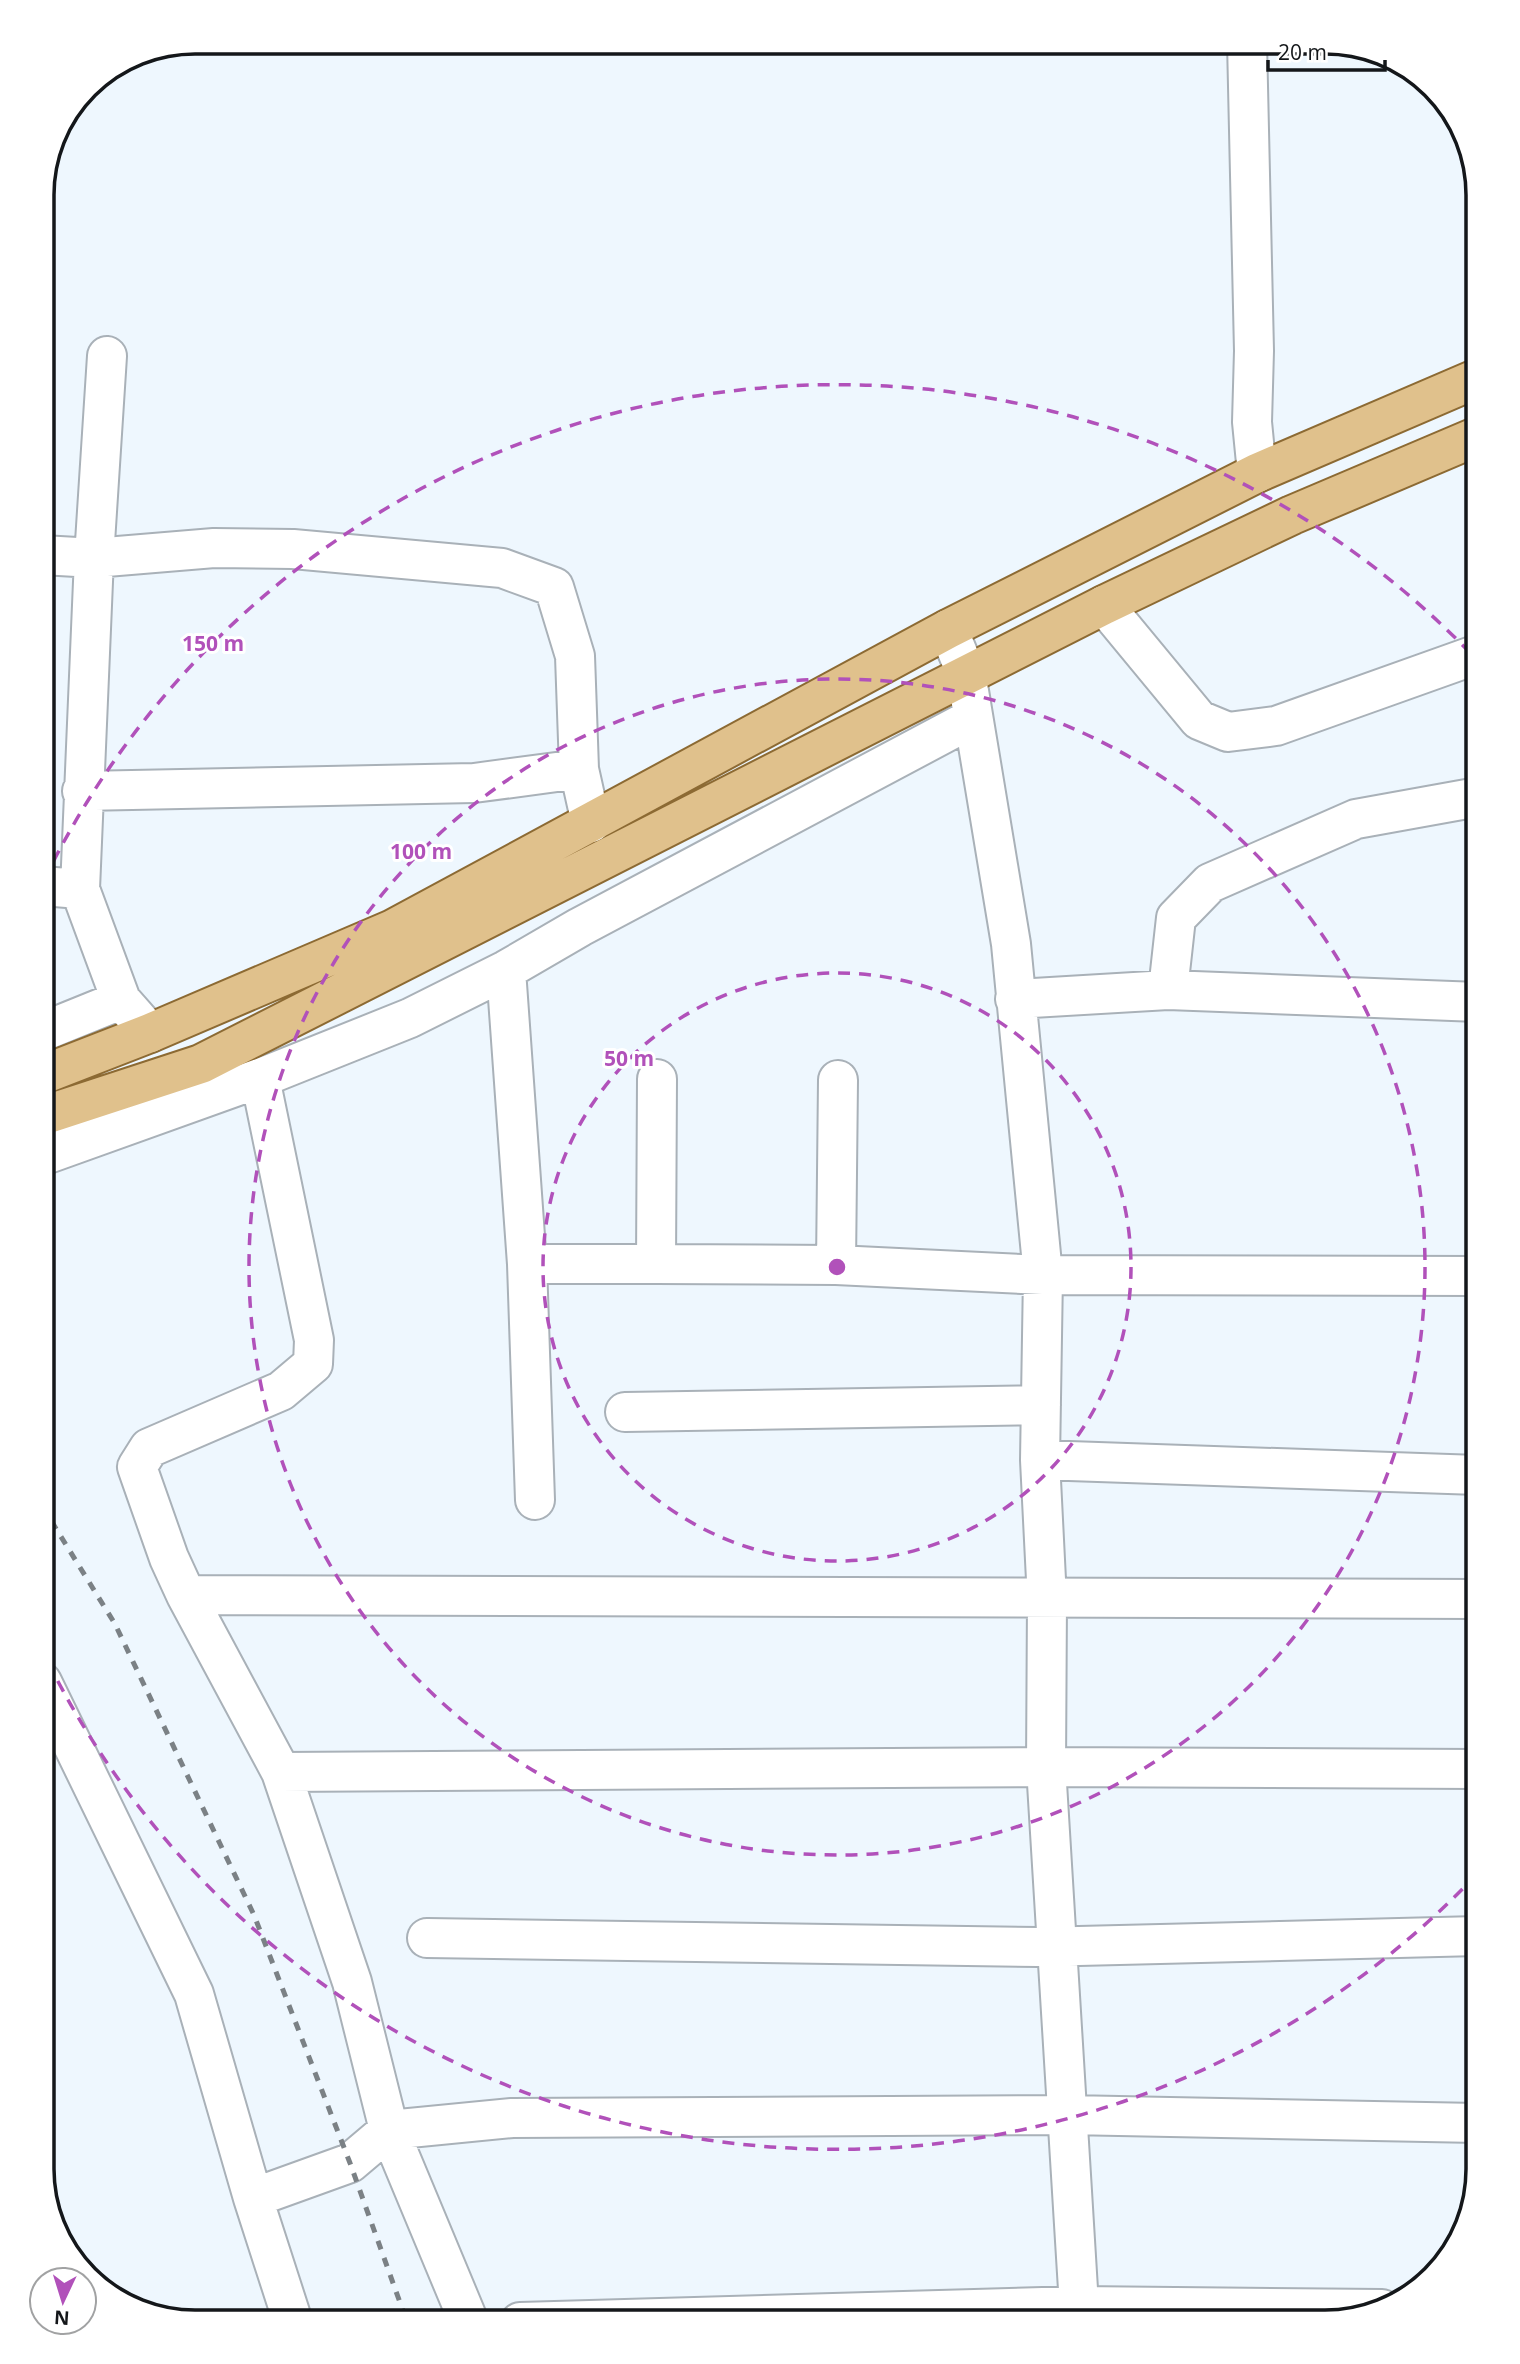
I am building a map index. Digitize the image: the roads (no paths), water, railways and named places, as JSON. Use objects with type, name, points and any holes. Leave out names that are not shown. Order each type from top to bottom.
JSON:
[{"type":"main road","points":[[55,1070],[150,1034],[393,929],[948,629],[1257,473],[1466,382]]},
{"type":"main road","points":[[55,1112],[201,1064],[1104,605],[1292,515],[1466,441]]},
{"type":"street","points":[[1247,55],[1254,351],[1252,422],[1257,473]]},
{"type":"street","points":[[107,356],[93,558],[80,889],[121,1000],[150,1034]]},
{"type":"street","points":[[55,556],[93,558],[214,548],[293,549],[502,568],[554,587],[575,656],[579,769],[591,823]]},
{"type":"street","points":[[1104,605],[1199,720],[1228,732],[1276,726],[1466,658]]},
{"type":"street","points":[[948,629],[966,673],[1011,944],[1043,1275],[1040,1460],[1047,1600],[1046,1767],[1079,2310]]},
{"type":"street","points":[[55,1152],[260,1078],[410,1018],[506,970],[580,927],[973,718]]},
{"type":"street","points":[[82,792],[474,783],[579,769]]},
{"type":"street","points":[[1168,990],[1175,918],[1210,883],[1356,819],[1466,799]]},
{"type":"street","points":[[55,887],[80,889]]},
{"type":"street","points":[[506,970],[527,1264],[535,1500]]},
{"type":"street","points":[[1015,999],[1168,990],[1466,1002]]},
{"type":"street","points":[[55,1027],[121,1000]]},
{"type":"street","points":[[260,1078],[314,1340],[313,1364],[281,1391],[149,1448],[137,1467],[169,1558],[186,1595],[281,1772],[352,1982],[389,2130],[464,2309]]},
{"type":"street","points":[[656,1265],[657,1079]]},
{"type":"street","points":[[836,1265],[838,1080]]},
{"type":"street","points":[[527,1264],[836,1265],[1043,1275],[1466,1276]]},
{"type":"street","points":[[625,1412],[1041,1405]]},
{"type":"street","points":[[1040,1460],[1466,1475]]},
{"type":"street","points":[[186,1595],[1047,1600],[1466,1599]]},
{"type":"street","points":[[54,1707],[194,1994],[253,2199],[289,2309]]},
{"type":"street","points":[[281,1772],[1046,1767],[1466,1769]]},
{"type":"street","points":[[427,1938],[1038,1947],[1058,1944],[1466,1936]]},
{"type":"street","points":[[253,2199],[350,2163],[389,2130],[512,2118],[1068,2115],[1466,2123]]},
{"type":"railway","points":[[54,1526],[115,1624],[254,1915],[350,2163],[402,2309]]}]
